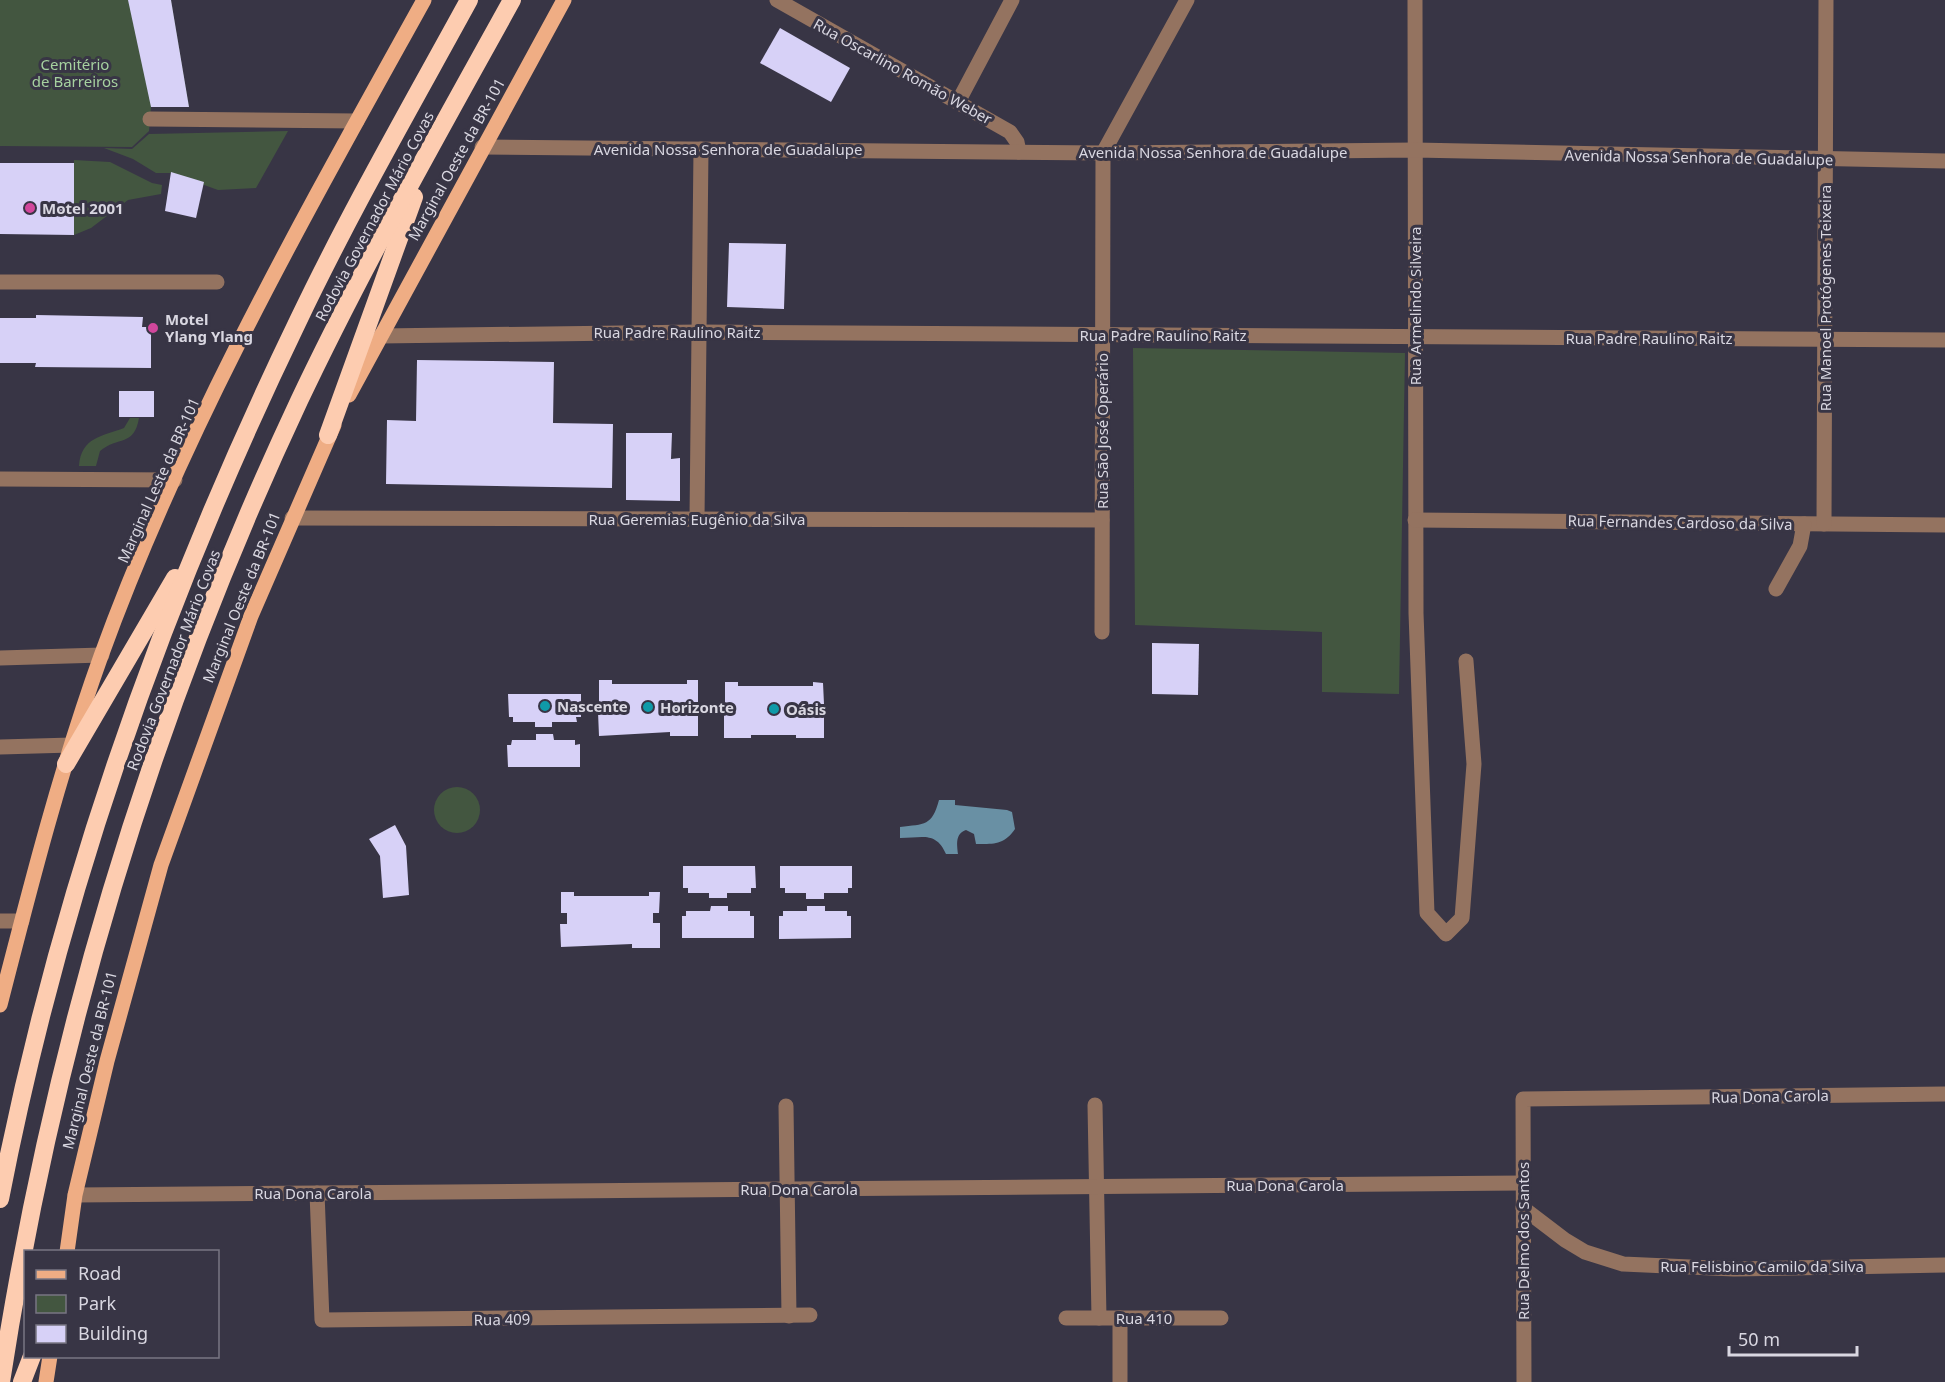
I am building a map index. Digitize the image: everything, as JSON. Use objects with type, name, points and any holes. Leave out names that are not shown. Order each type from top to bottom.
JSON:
[{"type":"highway","name":"Rodovia Governador Mário Covas","points":[[0,1199],[44,1004],[96,826],[145,678],[203,530],[303,309],[469,0]]},
{"type":"highway","name":"Rodovia Governador Mário Covas","points":[[24,1250],[57,1090],[138,805],[233,553],[279,445],[330,337],[433,142],[512,0]]},
{"type":"highway","points":[[328,435],[433,142]]},
{"type":"highway","points":[[66,764],[203,530]]},
{"type":"highway","name":"Rodovia Governador Mário Covas","points":[[2,1382],[24,1250]]},
{"type":"highway","points":[[22,1382],[31,1358]]},
{"type":"main road","name":"Marginal Leste da BR-101","points":[[0,1005],[66,764],[102,655],[175,480],[255,312],[424,0]]},
{"type":"main road","name":"Marginal Oeste da BR-101","points":[[67,1250],[75,1195],[126,984],[161,865],[235,657],[328,435],[482,147],[564,0]]},
{"type":"main road","points":[[46,1382],[50,1358]]},
{"type":"street","name":"Rua Oscarlino Romão Weber","points":[[777,0],[1010,132],[1017,142],[1019,152]]},
{"type":"street","points":[[958,102],[1012,0]]},
{"type":"street","name":"Rua São José Operário","points":[[1102,632],[1103,153],[1187,0]]},
{"type":"street","name":"Rua Armelindo Silveira","points":[[1415,0],[1416,613],[1427,913],[1446,934],[1462,918],[1474,764],[1466,661]]},
{"type":"street","name":"Rua Manoel Protógenes Teixeira","points":[[1824,524],[1826,0]]},
{"type":"street","points":[[150,119],[357,121]]},
{"type":"street","name":"Avenida Nossa Senhora de Guadalupe","points":[[482,147],[1103,153],[1415,150],[1945,161]]},
{"type":"street","points":[[697,519],[701,149]]},
{"type":"street","points":[[0,282],[217,282]]},
{"type":"street","name":"Rua Padre Raulino Raitz","points":[[380,336],[699,332],[1945,340]]},
{"type":"street","points":[[0,479],[175,480]]},
{"type":"street","name":"Rua Geremias Eugênio da Silva","points":[[292,518],[1102,520]]},
{"type":"street","name":"Rua Fernandes Cardoso da Silva","points":[[1415,520],[1945,525]]},
{"type":"street","points":[[1776,589],[1800,546],[1804,524]]},
{"type":"street","points":[[0,658],[102,655]]},
{"type":"street","points":[[0,747],[72,746]]},
{"type":"street","points":[[0,921],[22,921]]},
{"type":"street","name":"Rua Dona Carola","points":[[1523,1099],[1945,1094]]},
{"type":"street","name":"Rua Delmo dos Santos","points":[[1523,1099],[1524,1382]]},
{"type":"street","points":[[1095,1105],[1100,1318]]},
{"type":"street","points":[[786,1106],[789,1316]]},
{"type":"street","name":"Rua Dona Carola","points":[[75,1195],[1523,1183]]},
{"type":"street","name":"Rua 409","points":[[317,1193],[322,1320],[810,1316]]},
{"type":"street","name":"Rua Felisbino Camilo da Silva","points":[[1523,1208],[1585,1252],[1623,1264],[1734,1269],[1945,1265]]},
{"type":"street","name":"Rua 410","points":[[1066,1318],[1221,1318]]},
{"type":"street","points":[[1120,1318],[1120,1382]]},
{"type":"green space","name":"Cemitério de Barreiros","points":[[0,0],[171,0],[189,107],[151,107],[149,131],[132,147],[0,146]]},
{"type":"green space","points":[[288,131],[256,188],[218,190],[171,173],[156,173],[133,159],[104,148],[132,149],[149,134]]},
{"type":"green space","points":[[74,160],[110,162],[152,183],[162,185],[161,194],[128,200],[91,228],[74,235]]},
{"type":"green space","points":[[1133,348],[1405,353],[1399,694],[1322,692],[1322,632],[1135,625]]},
{"type":"green space","points":[[130,418],[139,418],[137,427],[129,437],[100,451],[96,466],[79,466],[84,449],[89,443],[124,428]]},
{"type":"green space","points":[[457,787],[473,794],[480,810],[473,826],[457,833],[441,826],[434,810],[441,794]]},
{"type":"water","points":[[939,800],[955,800],[955,805],[1007,810],[1012,812],[1015,829],[1003,841],[988,844],[976,844],[974,834],[966,830],[958,837],[958,854],[946,854],[938,842],[927,837],[900,838],[900,827],[926,822],[933,815]]},
{"type":"building","points":[[128,0],[171,0],[189,107],[151,107]]},
{"type":"building","points":[[780,28],[850,68],[831,102],[760,63]]},
{"type":"building","points":[[0,163],[74,163],[74,235],[0,234]]},
{"type":"building","points":[[171,172],[204,182],[196,218],[165,211]]},
{"type":"building","points":[[729,243],[786,244],[784,309],[727,307]]},
{"type":"building","points":[[36,315],[143,317],[142,327],[151,327],[151,368],[35,367],[36,363],[0,363],[0,318],[36,318]]},
{"type":"building","points":[[417,360],[554,362],[553,423],[613,424],[612,488],[386,484],[387,420],[416,421]]},
{"type":"building","points":[[119,391],[154,391],[154,417],[119,417]]},
{"type":"building","points":[[626,433],[672,433],[671,459],[680,458],[680,501],[626,500]]},
{"type":"building","points":[[1152,643],[1199,644],[1198,695],[1152,694]]},
{"type":"building","name":"Horizonte","points":[[599,680],[612,680],[612,684],[687,684],[687,680],[698,680],[698,702],[691,702],[691,712],[698,712],[698,736],[670,736],[670,732],[599,736],[598,712],[605,712],[605,702],[599,702]]},
{"type":"building","name":"Oásis","points":[[725,682],[738,682],[738,686],[813,686],[813,682],[823,683],[824,704],[817,704],[817,714],[824,714],[824,738],[796,738],[796,735],[751,735],[751,738],[724,738],[724,714],[731,714],[731,704],[725,704]]},
{"type":"building","name":"Nascente","points":[[508,694],[581,694],[581,717],[576,717],[577,722],[552,722],[552,727],[535,727],[535,722],[513,722],[513,717],[509,717]]},
{"type":"building","name":"Nascente","points":[[536,734],[553,734],[554,740],[575,740],[575,745],[580,744],[580,767],[508,767],[507,745],[511,745],[512,740],[536,740]]},
{"type":"building","points":[[395,825],[406,846],[409,895],[383,898],[380,856],[369,839]]},
{"type":"building","points":[[683,866],[755,866],[756,888],[751,888],[751,893],[727,893],[727,898],[709,898],[709,893],[688,893],[688,888],[683,888]]},
{"type":"building","points":[[780,866],[852,866],[852,888],[848,888],[848,893],[824,893],[824,899],[806,899],[806,893],[785,893],[785,888],[780,888]]},
{"type":"building","points":[[561,892],[574,892],[574,896],[649,896],[649,892],[660,892],[659,913],[653,913],[653,923],[660,923],[660,948],[632,948],[632,944],[561,947],[560,924],[567,924],[567,913],[561,913]]},
{"type":"building","points":[[711,906],[728,906],[728,911],[750,911],[750,916],[754,916],[754,938],[682,938],[682,916],[686,916],[686,911],[710,911]]},
{"type":"building","points":[[807,906],[825,906],[825,911],[847,911],[847,916],[851,916],[851,938],[779,939],[779,916],[783,916],[783,911],[807,911]]},
{"type":"place","name":"Motel 2001","points":[[30,208]]},
{"type":"place","name":"Motel Ylang Ylang","points":[[153,328]]},
{"type":"place","name":"Nascente","points":[[545,706]]},
{"type":"place","name":"Horizonte","points":[[648,707]]},
{"type":"place","name":"Oásis","points":[[774,709]]}]
